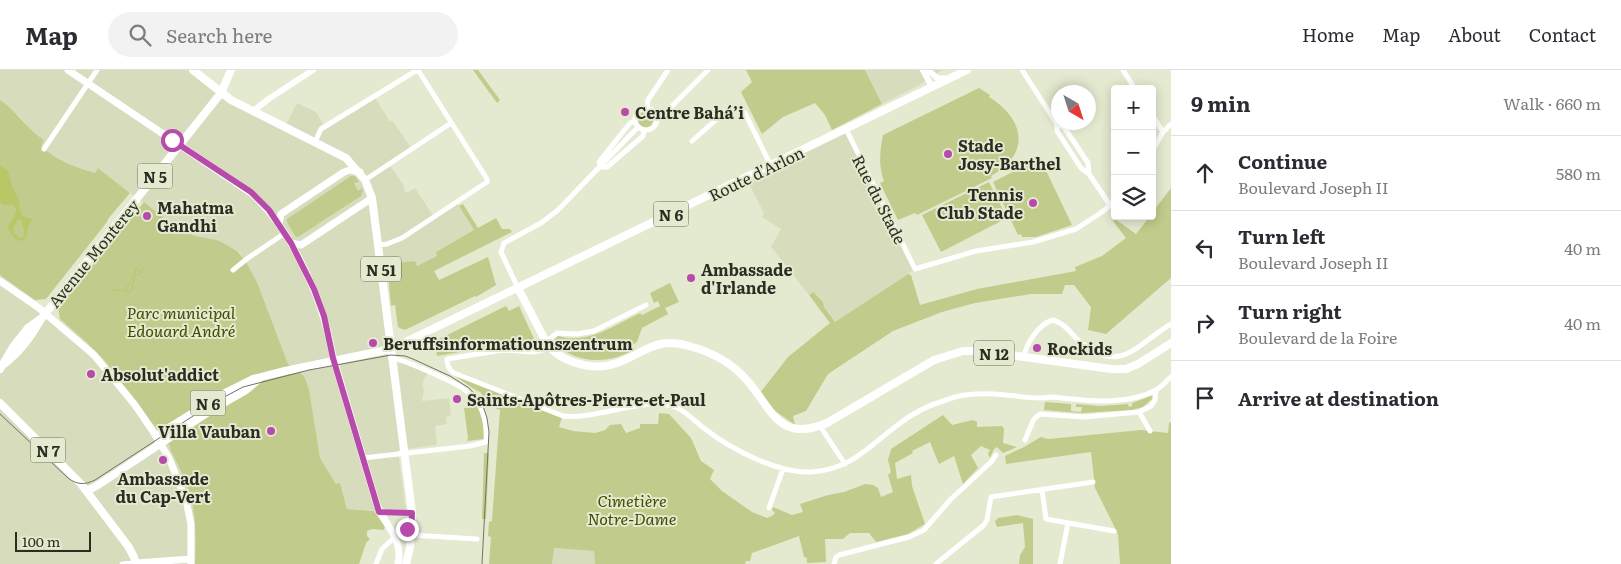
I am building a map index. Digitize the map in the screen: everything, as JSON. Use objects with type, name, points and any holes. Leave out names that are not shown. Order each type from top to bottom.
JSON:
[{"type":"main road","points":[[68,70],[251,192],[269,210],[279,224],[291,243],[314,289],[324,316],[334,361],[379,512],[397,538],[403,542],[411,536],[407,529],[398,530],[397,538],[400,554],[398,564]]},
{"type":"main road","name":"N 51","points":[[193,70],[221,93],[346,158],[363,176],[372,198],[392,367],[407,454],[412,513],[411,536],[406,564]]},
{"type":"main road","name":"N 5","points":[[221,93],[232,70]]},
{"type":"main road","name":"Route d'Arlon","points":[[518,288],[967,70]]},
{"type":"main road","name":"Avenue Monterey","points":[[2,367],[16,350],[28,328],[43,316],[221,93]]},
{"type":"main road","points":[[279,224],[281,214],[344,172],[350,170],[363,176]]},
{"type":"main road","points":[[291,243],[301,245],[372,198]]},
{"type":"main road","points":[[0,281],[89,351],[135,406],[169,458],[186,500],[191,524],[191,562],[136,564]]},
{"type":"main road","name":"N 12","points":[[518,288],[547,344],[563,358],[590,366],[609,365],[664,343],[676,343],[701,350],[734,368],[748,381],[769,412],[781,423],[793,428],[804,429],[824,424],[934,360],[963,350],[1110,370],[1126,369],[1138,364],[1171,343]]},
{"type":"main road","name":"N 6","points":[[156,436],[245,383],[264,376],[391,349],[518,288]]},
{"type":"main road","name":"N 6","points":[[87,491],[213,409],[243,392],[264,376]]},
{"type":"main road","name":"N 7","points":[[0,403],[87,491],[128,546],[136,564]]},
{"type":"street","points":[[44,149],[97,70]]},
{"type":"street","points":[[253,111],[313,70]]},
{"type":"street","points":[[315,142],[321,129],[417,70],[487,179],[487,182],[402,238],[387,244],[378,245]]},
{"type":"street","points":[[647,108],[648,100],[668,70]]},
{"type":"street","points":[[924,70],[932,87]]},
{"type":"street","points":[[928,70],[937,78],[949,79]]},
{"type":"street","points":[[1022,70],[1058,124],[1064,127],[1088,163],[1089,174],[1111,202]]},
{"type":"street","points":[[1123,70],[1132,85]]},
{"type":"street","points":[[656,117],[664,114],[703,71]]},
{"type":"street","points":[[518,288],[501,252],[502,245],[507,240],[540,223],[558,210],[641,128],[652,128],[656,117],[653,111],[647,108],[639,111],[635,121]]},
{"type":"street","points":[[692,141],[728,109],[738,109],[744,113],[771,166]]},
{"type":"street","points":[[600,167],[607,168],[644,136],[641,128],[635,121]]},
{"type":"street","points":[[600,167],[599,162],[630,122],[635,121]]},
{"type":"street","points":[[1156,121],[1163,132]]},
{"type":"street","points":[[363,176],[451,123]]},
{"type":"street","points":[[1156,144],[1163,132],[1171,124]]},
{"type":"street","name":"Rue du Stade","points":[[846,129],[915,269],[976,250],[1049,238],[1076,229],[1111,204]]},
{"type":"street","points":[[233,270],[285,233]]},
{"type":"street","points":[[646,305],[594,331],[577,334],[557,333],[542,350],[534,352],[503,350],[447,359],[449,368],[454,373],[563,416],[581,416],[650,405],[675,407],[720,441],[772,466],[812,472],[836,468],[845,464],[871,447],[898,424],[915,413],[948,398],[1004,394],[1101,402],[1116,401],[1135,398],[1156,390],[1171,377]]},
{"type":"street","points":[[1024,357],[1026,346],[1042,325],[1053,320],[1066,327],[1087,347],[1109,357],[1119,357],[1129,353],[1171,324]]},
{"type":"street","points":[[363,458],[470,446],[486,442],[484,415],[477,401],[470,393],[462,387],[442,378],[391,358]]},
{"type":"street","points":[[1025,440],[1034,419],[1040,414],[1084,417],[1139,412],[1150,406],[1155,400],[1156,390]]},
{"type":"street","points":[[1139,412],[1150,431]]},
{"type":"street","points":[[824,424],[845,464]]},
{"type":"street","points":[[834,564],[836,557],[839,555],[909,537],[924,530],[950,500],[991,462],[996,455]]},
{"type":"street","points":[[769,508],[783,469]]},
{"type":"street","points":[[936,564],[984,525],[987,520],[991,497],[1093,482]]},
{"type":"street","points":[[1042,490],[1046,519],[1114,531]]},
{"type":"street","points":[[379,512],[412,513]]},
{"type":"street","points":[[1060,564],[1068,523]]},
{"type":"street","points":[[411,536],[477,539]]},
{"type":"street","points":[[376,564],[382,549],[397,538]]},
{"type":"street","points":[[122,564],[136,564]]},
{"type":"shaded area","points":[[0,70],[193,70],[221,93],[285,127],[297,103],[316,112],[325,127],[374,96],[390,122],[392,120],[412,149],[389,164],[404,186],[404,189],[407,193],[415,188],[434,217],[457,203],[474,230],[436,252],[438,256],[416,266],[415,261],[380,266],[391,358],[427,373],[422,384],[424,390],[422,401],[449,398],[451,416],[446,417],[447,424],[435,426],[437,445],[398,450],[406,512],[347,509],[340,484],[336,484],[320,458],[309,389],[304,376],[288,364],[257,282],[238,251],[217,240],[195,236],[176,228],[98,168],[95,173],[68,165],[50,154],[40,145],[43,140],[33,133],[18,115],[0,100]]},
{"type":"shaded area","points":[[865,70],[942,70],[918,86],[882,104]]},
{"type":"shaded area","points":[[846,129],[915,269],[835,322],[813,292],[809,295],[771,247],[781,229],[762,217],[764,213],[746,178]]},
{"type":"shaded area","points":[[0,165],[8,171],[12,187],[18,197],[21,214],[24,217],[33,219],[28,226],[27,235],[23,241],[15,239],[8,229],[16,208],[13,205],[3,205],[0,202]],"holes":[[[21,219],[24,236],[21,239],[14,234],[13,230],[17,220]]]},
{"type":"shaded area","points":[[0,275],[35,300],[85,341],[105,361],[171,446],[170,449],[186,483],[194,512],[196,530],[195,564],[0,564]]},
{"type":"shaded area","points":[[553,548],[594,551],[595,564],[552,564]]},
{"type":"green space","points":[[473,70],[478,70],[500,100],[497,103]]},
{"type":"green space","points":[[746,70],[865,70],[882,104],[832,130],[825,115],[815,103],[783,117],[762,134],[741,92],[752,82]]},
{"type":"green space","name":"Stade Josy-Barthel","points":[[979,88],[990,95],[989,97],[1001,106],[1016,126],[1018,137],[1013,157],[1004,167],[991,176],[992,178],[917,215],[915,213],[898,220],[880,183],[884,181],[880,158],[883,135]]},
{"type":"green space","points":[[0,100],[44,140],[41,146],[54,156],[73,166],[95,173],[98,168],[130,193],[46,299],[35,300],[0,275]]},
{"type":"green space","points":[[645,112],[651,114],[653,120],[651,126],[645,128],[639,126],[637,120],[639,114]]},
{"type":"green space","name":"Tennis Club Stade","points":[[1040,158],[1072,225],[1036,237],[1022,237],[1021,234],[1018,235],[993,182]]},
{"type":"green space","points":[[351,176],[355,176],[359,182],[354,183],[358,191],[361,189],[361,186],[363,191],[361,196],[296,237],[287,219]]},
{"type":"green space","points":[[989,182],[1007,218],[941,252],[922,215]]},
{"type":"green space","points":[[1171,188],[1171,278],[1106,334],[1088,330],[1091,307],[1074,285],[1065,285],[1062,294],[1031,294],[975,303],[942,312],[893,331],[828,374],[806,411],[793,416],[795,425],[774,410],[760,393],[788,357],[830,323],[809,295],[813,292],[823,302],[824,307],[835,322],[908,274],[911,275],[920,305],[977,289],[1076,271],[1075,267],[1102,256],[1126,238],[1114,220],[1136,234],[1147,220],[1156,220],[1156,208]]},
{"type":"green space","name":"Parc municipal Edouard André","points":[[144,202],[176,228],[195,236],[217,240],[237,251],[246,262],[257,282],[288,364],[304,376],[309,389],[320,458],[336,484],[340,483],[347,509],[374,511],[385,527],[384,530],[372,529],[367,531],[367,536],[370,539],[366,543],[359,564],[195,564],[192,501],[170,446],[105,361],[60,319],[58,308]]},
{"type":"green space","points":[[463,204],[478,228],[496,218],[502,229],[510,229],[512,232],[434,271],[439,280],[488,257],[496,285],[476,297],[404,330],[398,327],[395,305],[391,306],[387,264],[415,261],[417,266],[437,256],[436,252],[474,230],[459,206]]},
{"type":"green space","points":[[670,283],[679,302],[665,308],[668,314],[642,328],[637,342],[632,345],[632,351],[612,358],[592,360],[573,355],[555,344],[555,339],[558,336],[580,338],[590,336],[660,306],[658,301],[654,303],[650,293]]},
{"type":"green space","points":[[506,306],[509,311],[519,306],[536,343],[532,347],[506,344],[437,356],[435,341]]},
{"type":"green space","name":"Cimetière Notre-Dame","points":[[453,375],[562,417],[559,427],[573,431],[595,433],[605,430],[610,425],[621,424],[626,433],[640,428],[640,424],[658,424],[659,413],[669,414],[691,438],[701,461],[714,470],[710,479],[722,491],[752,512],[767,518],[775,513],[772,510],[773,507],[792,515],[803,512],[800,504],[865,484],[878,488],[881,497],[893,492],[888,475],[891,472],[888,460],[891,449],[943,415],[952,425],[973,420],[977,422],[977,427],[1002,426],[1004,429],[1003,443],[1017,447],[1003,453],[997,447],[990,458],[988,454],[990,450],[981,446],[971,455],[978,468],[963,484],[954,456],[939,464],[930,442],[912,451],[913,453],[895,463],[897,479],[911,475],[912,486],[925,524],[908,534],[876,542],[869,533],[850,533],[843,539],[825,539],[826,562],[807,563],[799,536],[752,553],[750,561],[746,561],[745,564],[595,564],[594,551],[554,548],[552,564],[489,564],[491,537],[488,536],[489,522],[492,521],[500,410],[492,407],[480,392]]},
{"type":"green space","points":[[1151,396],[1153,398],[1143,407],[1132,410],[1081,413],[1044,410],[1045,402],[1071,404],[1071,411],[1081,412],[1082,407],[1076,407],[1076,404],[1101,406],[1128,404],[1129,407],[1132,406],[1132,403]]},
{"type":"green space","points":[[477,406],[483,422],[484,439],[467,441],[464,408]]},
{"type":"green space","points":[[1171,422],[1171,564],[1120,564],[1118,534],[1095,488],[1091,452],[1006,464],[1005,456],[1041,437],[1048,439],[1141,430],[1168,433],[1169,423]]},
{"type":"green space","points":[[484,453],[489,453],[486,519],[482,519]]},
{"type":"green space","points":[[1017,515],[1033,519],[1033,564],[1019,564],[1020,555],[1025,547],[1023,523],[997,527],[995,521],[998,518]]},
{"type":"waterway","points":[[113,290],[125,290],[128,292],[132,290],[134,276],[141,273],[143,268]]},
{"type":"waterway","points":[[134,276],[136,269],[141,272]]},
{"type":"waterway","points":[[126,290],[130,282]]},
{"type":"tram line","points":[[0,414],[68,478],[78,483],[88,483],[213,403],[243,387],[309,370],[391,355],[405,356],[450,376],[469,388],[479,399],[484,409],[489,432],[482,564]]},
{"type":"place","name":"Centre Bahá’i","points":[[625,112]]},
{"type":"place","name":"Stade Josy-Barthel","points":[[948,154]]},
{"type":"place","name":"Tennis Club Stade","points":[[1033,203]]},
{"type":"place","name":"Mahatma Gandhi","points":[[147,216]]},
{"type":"place","name":"Ambassade d'Irlande","points":[[691,278]]},
{"type":"place","name":"Beruffsinformatiounszentrum","points":[[373,343]]},
{"type":"place","name":"Rockids","points":[[1037,348]]},
{"type":"place","name":"Absolut'addict","points":[[91,374]]},
{"type":"place","name":"Saints-Apôtres-Pierre-et-Paul","points":[[457,399]]},
{"type":"place","name":"Villa Vauban","points":[[271,431]]},
{"type":"place","name":"Ambassade du Cap-Vert","points":[[163,460]]},
{"type":"route","points":[[172,140],[251,192],[269,210],[291,243],[314,289],[324,316],[333,358],[379,512],[412,513],[411,533],[407,529]]}]
